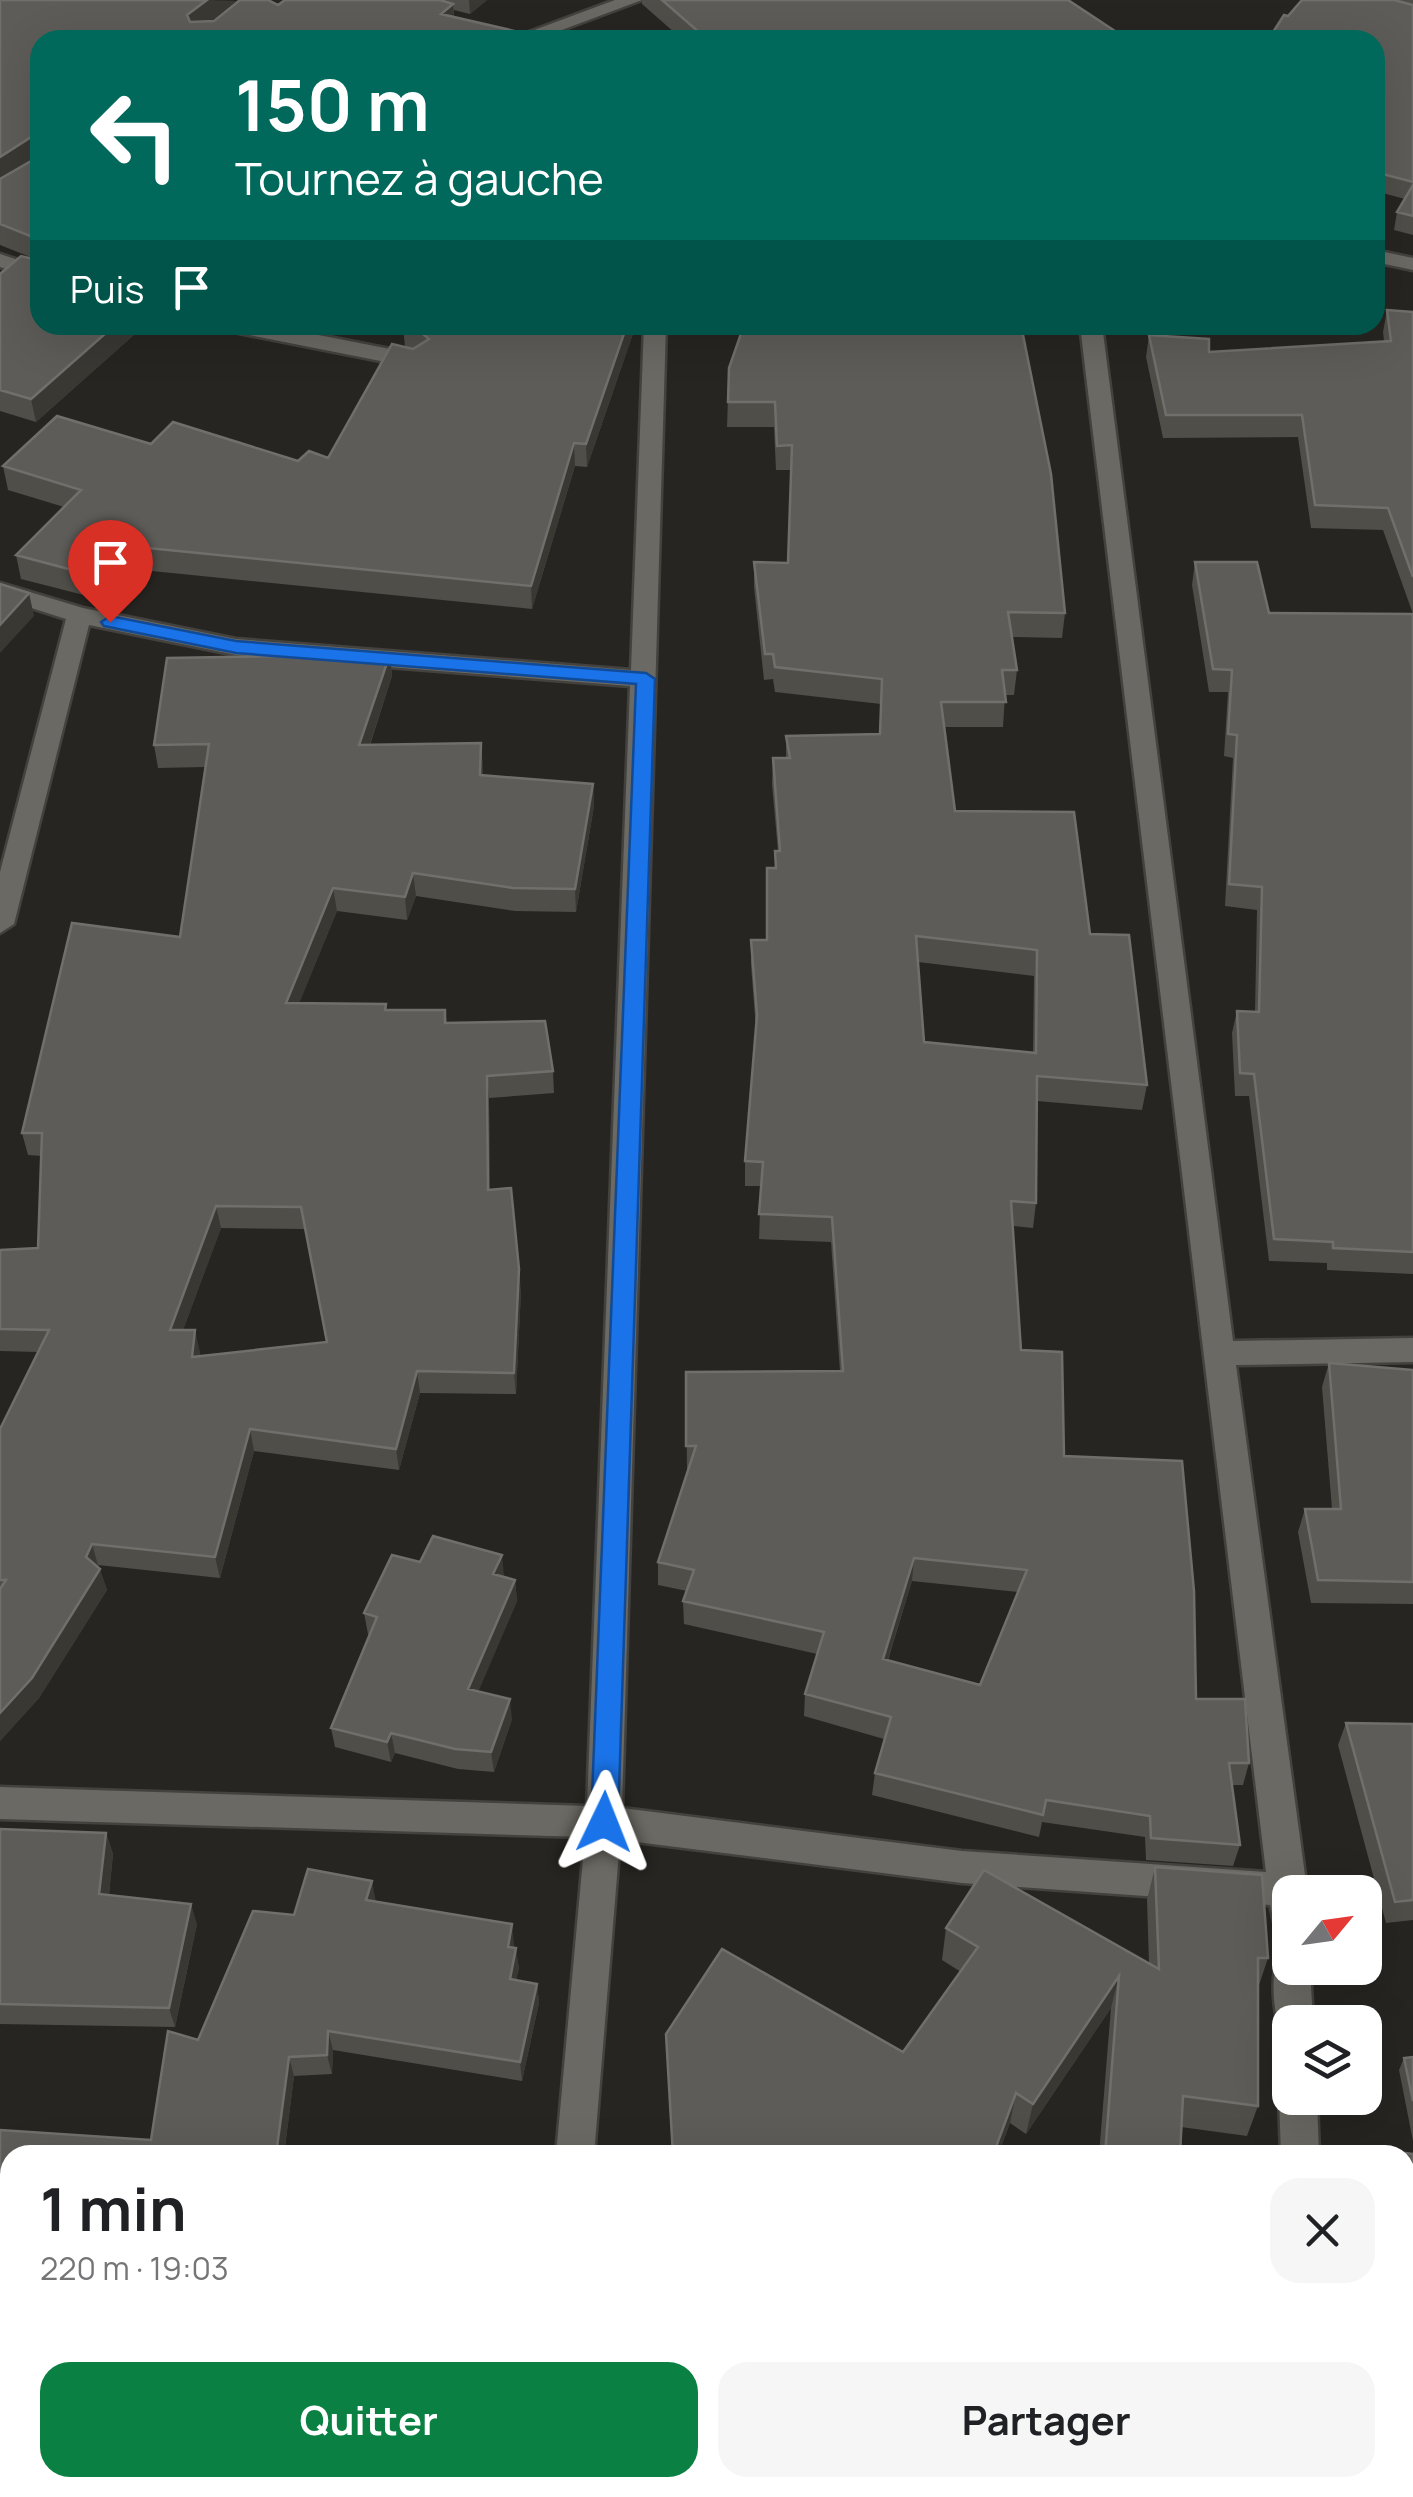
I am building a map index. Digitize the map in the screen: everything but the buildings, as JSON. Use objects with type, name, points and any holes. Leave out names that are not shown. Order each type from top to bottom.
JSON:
[{"type":"street","points":[[546,30],[633,0]]},
{"type":"street","points":[[1385,258],[1413,264]]},
{"type":"street","points":[[0,260],[30,270]]},
{"type":"street","points":[[285,335],[416,361]]},
{"type":"street","points":[[577,2145],[604,1822],[655,335]]},
{"type":"street","points":[[1092,335],[1216,1353],[1285,1875]]},
{"type":"street","points":[[0,590],[79,615],[236,647],[646,679]]},
{"type":"street","points":[[0,924],[79,615]]},
{"type":"street","points":[[1216,1353],[1413,1350]]},
{"type":"street","points":[[0,1803],[604,1822],[1272,1904]]},
{"type":"street","points":[[1299,2115],[1300,2145]]},
{"type":"route","points":[[110,622],[236,647],[646,679],[604,1822]]}]
